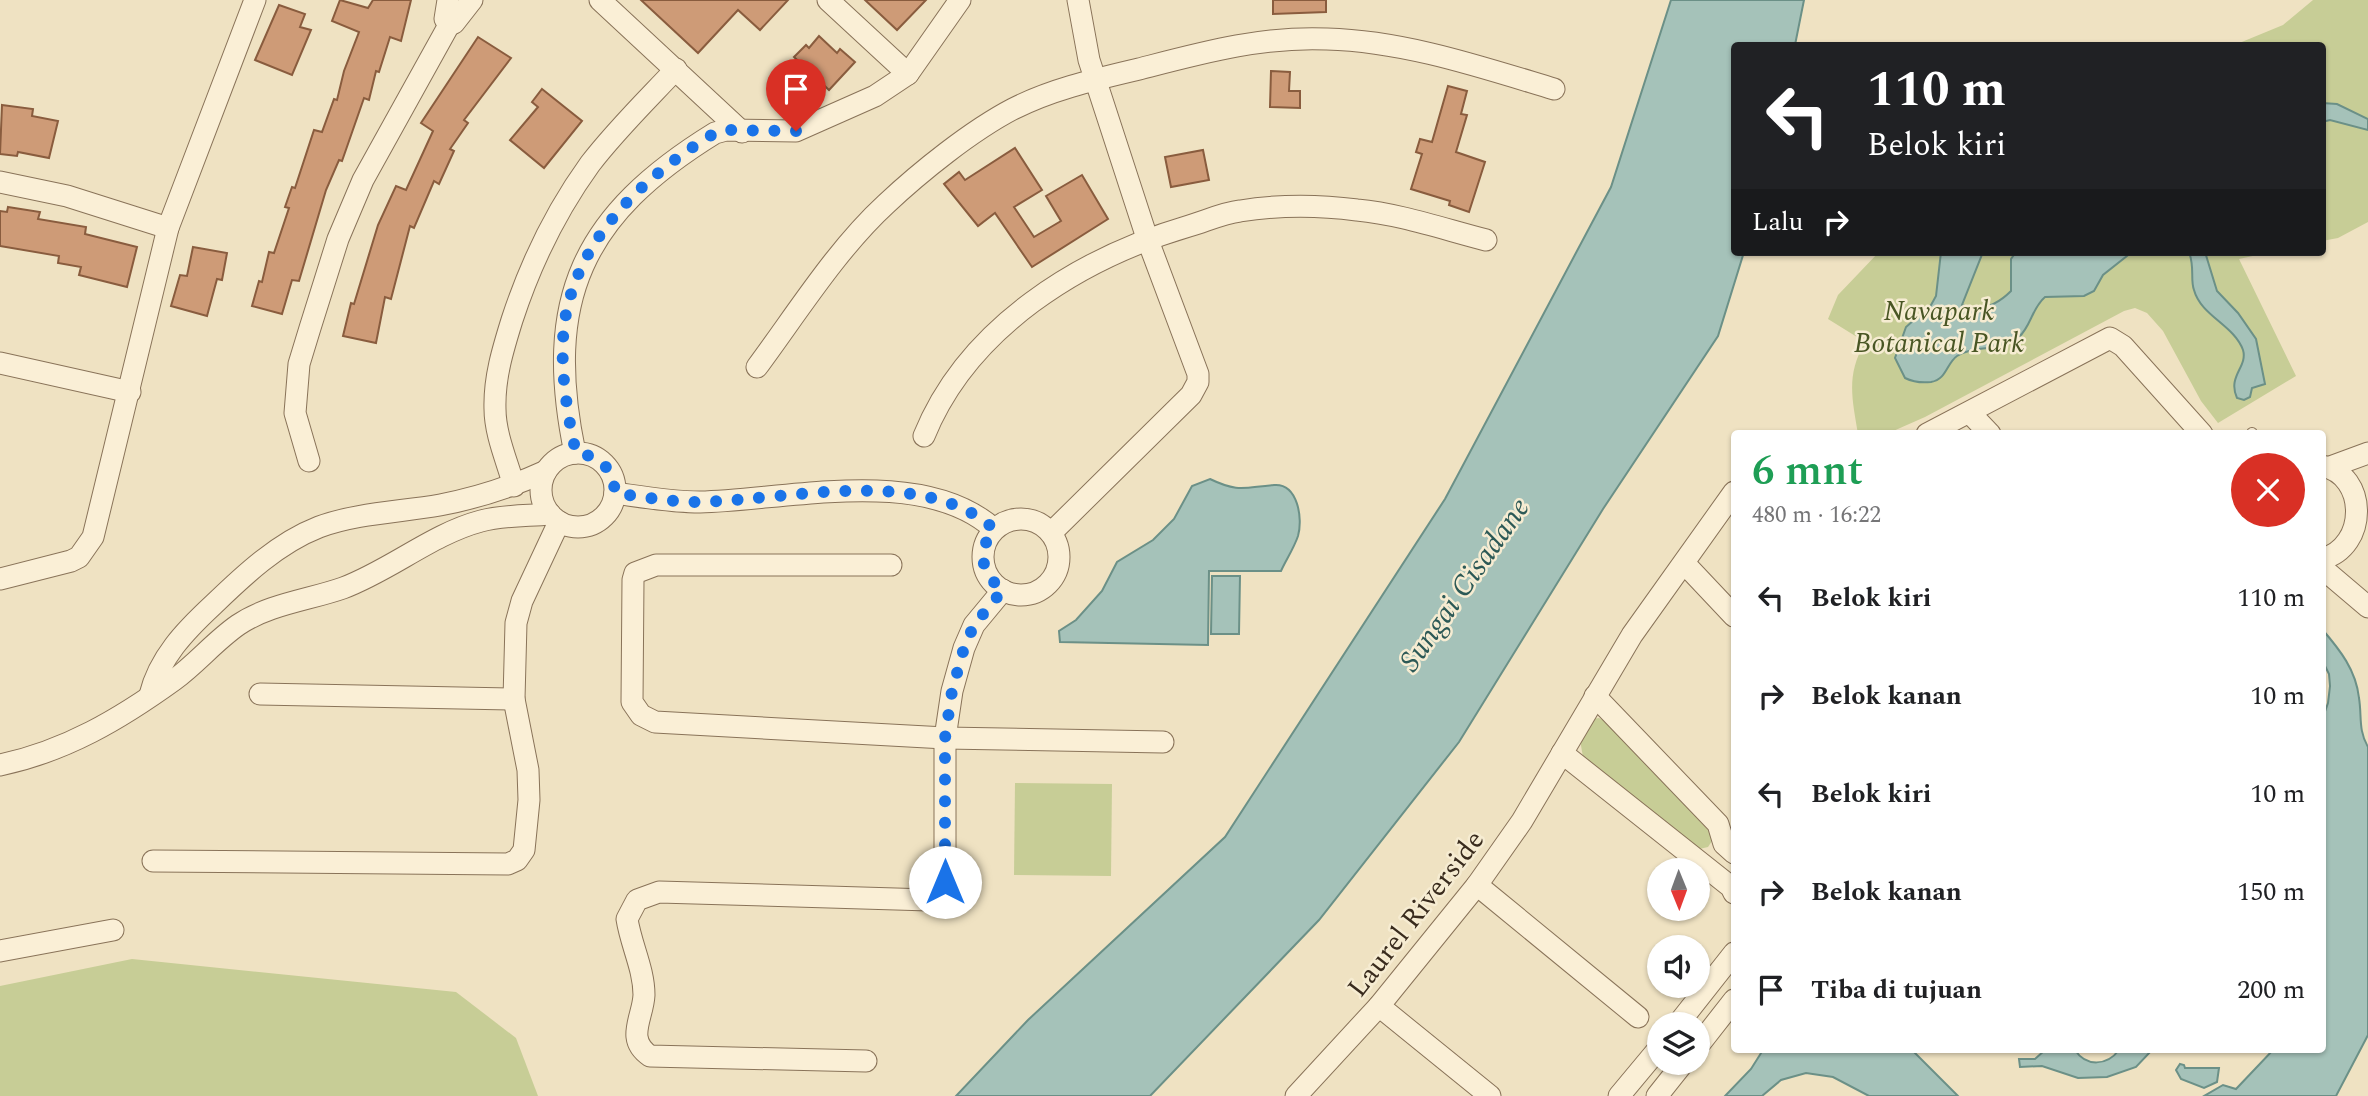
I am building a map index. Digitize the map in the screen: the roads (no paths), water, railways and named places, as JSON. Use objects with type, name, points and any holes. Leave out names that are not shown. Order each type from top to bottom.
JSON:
[{"type":"street","points":[[0,579],[71,561],[85,549],[93,537],[168,228],[255,0]]},
{"type":"street","points":[[449,0],[445,19],[449,25]]},
{"type":"street","points":[[309,461],[295,413],[299,364],[338,239],[363,180],[449,25],[454,23],[472,0]]},
{"type":"street","points":[[600,0],[742,132]]},
{"type":"street","points":[[828,0],[908,74]]},
{"type":"street","points":[[576,453],[565,406],[567,310],[582,265],[608,224],[657,172],[715,133],[796,131],[875,96],[908,74],[960,0]]},
{"type":"street","points":[[1051,533],[1191,395],[1198,382],[1198,374],[1147,238],[1089,60],[1078,0]]},
{"type":"street","points":[[757,367],[883,206],[933,163],[1012,109],[1051,93],[1096,79],[1246,43],[1326,38],[1414,51],[1554,89]]},
{"type":"street","points":[[514,486],[500,439],[495,411],[496,389],[508,333],[531,265],[589,166],[610,139],[676,69]]},
{"type":"street","points":[[0,183],[67,196],[168,228]]},
{"type":"street","points":[[924,436],[933,414],[947,392],[998,331],[1050,289],[1094,262],[1147,238],[1239,211],[1303,208],[1358,210],[1486,240]]},
{"type":"street","points":[[1936,430],[2110,338],[2123,346],[2198,430]]},
{"type":"street","points":[[0,363],[130,392]]},
{"type":"street","points":[[1970,414],[1986,430]]},
{"type":"street","points":[[0,765],[49,753],[123,716],[175,679],[213,643],[256,614],[343,587],[406,558],[453,531],[482,520],[554,518],[582,527],[594,523],[612,505],[614,480],[600,460],[576,453],[563,456],[546,471],[514,486],[441,505],[320,527],[277,549],[238,580],[167,654],[155,676],[150,695]]},
{"type":"street","points":[[2326,467],[2368,453]]},
{"type":"street","points":[[2326,467],[2353,482],[2366,516],[2356,540],[2341,553],[2326,558]]},
{"type":"street","points":[[153,862],[508,864],[517,860],[524,850],[527,830],[528,770],[514,699],[516,623],[554,518],[540,493],[546,471]]},
{"type":"street","points":[[615,493],[699,502],[850,489],[955,503],[976,513],[994,529]]},
{"type":"street","name":"Laurel Riverside","points":[[1296,1096],[1379,1006],[1477,885],[1522,821],[1632,635],[1731,496]]},
{"type":"street","points":[[1016,519],[1041,524],[1051,533],[1059,558],[1057,570],[1050,582],[1027,594],[1003,590],[986,573],[983,562],[987,539],[994,529],[1016,519]]},
{"type":"street","points":[[1684,563],[1731,614]]},
{"type":"street","points":[[891,565],[656,565],[635,573],[632,702],[641,715],[655,722],[945,738],[1163,742]]},
{"type":"street","points":[[2326,571],[2368,607]]},
{"type":"street","points":[[866,1062],[650,1056],[639,1045],[636,1036],[644,995],[638,957],[627,919],[637,900],[659,892],[929,900],[940,893],[945,882],[945,738],[952,691],[964,648],[974,625],[1003,590]]},
{"type":"street","points":[[260,694],[514,699]]},
{"type":"street","points":[[1595,696],[1718,824],[1729,848],[1710,863]]},
{"type":"street","points":[[1562,753],[1692,858]]},
{"type":"street","points":[[1710,872],[1731,887]]},
{"type":"street","points":[[1477,885],[1637,1017]]},
{"type":"street","points":[[0,951],[113,930]]},
{"type":"street","points":[[1687,1012],[1731,957]]},
{"type":"street","points":[[1710,1031],[1731,1004]]},
{"type":"street","points":[[1379,1006],[1490,1096]]},
{"type":"street","points":[[1619,1096],[1647,1062]]},
{"type":"street","points":[[1657,1096],[1674,1075]]},
{"type":"water","name":"Sungai Cisadane","points":[[1671,0],[1804,0],[1796,42],[1731,42],[1731,256],[1743,256],[1718,336],[1603,509],[1459,742],[1319,920],[1150,1096],[956,1096],[1028,1020],[1225,837],[1445,499],[1611,187]]},
{"type":"water","points":[[2326,103],[2337,104],[2368,119],[2368,130],[2326,121]]},
{"type":"water","points":[[1941,256],[1981,256],[1962,305],[1975,308],[1994,303],[2011,291],[2013,256],[2127,256],[2103,275],[2094,291],[2084,296],[2045,297],[2037,306],[2023,333],[2012,342],[1964,352],[1953,359],[1940,378],[1928,382],[1914,381],[1905,378],[1895,358],[1906,327],[1931,305],[1936,296]]},
{"type":"water","points":[[2190,256],[2206,256],[2217,291],[2238,313],[2256,339],[2265,384],[2252,388],[2250,397],[2244,400],[2237,398],[2234,384],[2243,362],[2243,350],[2233,334],[2203,307],[2198,299],[2193,286]]},
{"type":"water","points":[[1210,479],[1235,488],[1274,485],[1289,490],[1297,503],[1300,521],[1296,540],[1281,571],[1209,571],[1208,645],[1060,642],[1059,631],[1076,620],[1102,591],[1117,562],[1153,540],[1174,519],[1192,486]]},
{"type":"water","points":[[1212,576],[1240,576],[1239,634],[1211,634]]},
{"type":"water","points":[[2326,634],[2351,669],[2368,747],[2368,1035],[2336,1096],[2204,1096],[2223,1085],[2236,1089],[2270,1053],[2326,1053],[2326,709],[2329,674],[2326,668]]},
{"type":"water","points":[[1761,1053],[1915,1053],[1958,1096],[1869,1096],[1833,1077],[1806,1073],[1781,1080],[1762,1096],[1725,1096],[1751,1069]]},
{"type":"water","points":[[2042,1053],[2078,1053],[2091,1062],[2103,1062],[2116,1053],[2149,1053],[2136,1067],[2107,1077],[2078,1078],[2042,1066],[2020,1067],[2019,1059],[2035,1059]]},
{"type":"water","points":[[2180,1064],[2185,1068],[2219,1068],[2217,1082],[2204,1088],[2181,1079],[2176,1070]]},
{"type":"park label","name":"Navapark Botanical Park","points":[[1939,326]]}]
